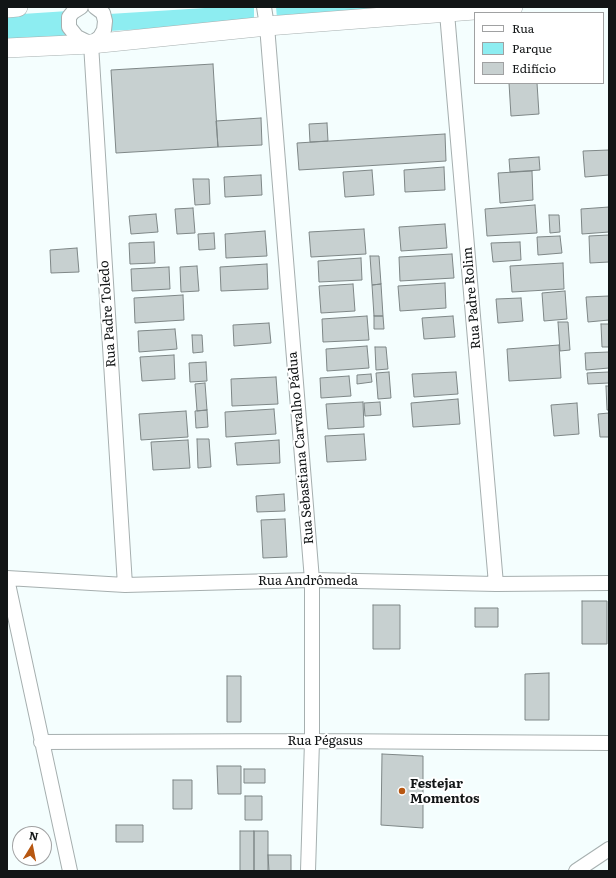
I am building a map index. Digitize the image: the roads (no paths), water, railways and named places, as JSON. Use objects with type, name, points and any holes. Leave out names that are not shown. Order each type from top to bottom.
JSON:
[{"type":"main road","points":[[7,8],[18,7]]},
{"type":"main road","points":[[7,48],[91,44],[267,26],[513,7]]},
{"type":"street","points":[[81,7],[73,12],[69,17],[69,27],[77,37],[91,44],[100,37],[104,30],[105,21],[103,13],[95,7]]},
{"type":"street","name":"Rua Sebastiana Carvalho Pádua","points":[[264,7],[267,26],[312,580],[312,741],[308,871]]},
{"type":"street","name":"Rua Padre Rolim","points":[[448,13],[496,584]]},
{"type":"street","name":"Rua Padre Toledo","points":[[91,44],[125,585]]},
{"type":"street","points":[[7,578],[41,742],[70,871]]},
{"type":"street","name":"Rua Andrômeda","points":[[7,578],[125,585],[312,580],[496,584],[609,583]]},
{"type":"street","name":"Rua Pégasus","points":[[41,742],[312,741],[609,743]]},
{"type":"street","points":[[576,871],[609,849]]},
{"type":"place","name":"Festejar Momentos","points":[[402,791]]}]
